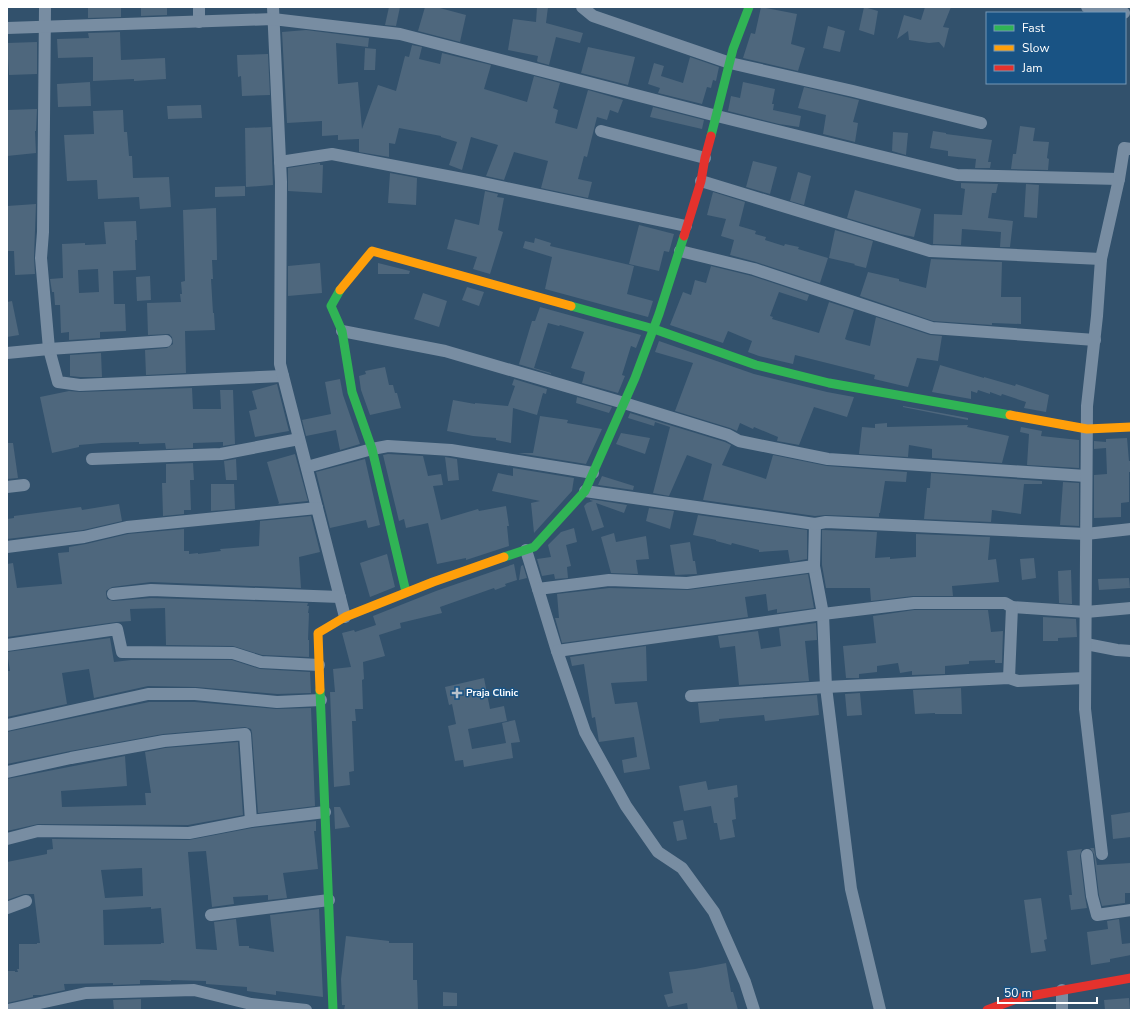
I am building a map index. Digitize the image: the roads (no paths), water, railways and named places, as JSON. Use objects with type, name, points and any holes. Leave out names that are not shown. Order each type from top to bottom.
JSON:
[{"type":"street","points":[[45,7],[43,232],[41,258],[49,349],[58,382],[80,385],[283,376]]},
{"type":"street","points":[[199,7],[199,22]]},
{"type":"street","points":[[582,7],[593,16],[730,63],[981,123]]},
{"type":"street","points":[[1087,7],[1118,12]]},
{"type":"street","points":[[333,1010],[318,633],[346,617],[406,592],[534,547],[585,491],[624,403],[654,329],[680,252],[686,226],[701,181],[705,158],[733,49],[747,8]]},
{"type":"street","points":[[7,28],[199,22],[273,13],[400,34],[717,116],[957,175],[1119,179]]},
{"type":"street","points":[[273,13],[280,162],[280,364],[346,617]]},
{"type":"street","points":[[600,131],[705,158]]},
{"type":"street","points":[[1102,854],[1085,709],[1087,406],[1101,259],[1119,179],[1124,148],[1131,149]]},
{"type":"street","points":[[280,162],[332,154],[474,181],[686,226]]},
{"type":"street","points":[[701,181],[930,251],[1101,259]]},
{"type":"street","points":[[406,592],[372,449],[352,392],[342,331],[331,306],[339,291],[372,251],[654,329],[756,365],[829,384],[1087,429],[1131,427]]},
{"type":"street","points":[[680,252],[754,269],[932,328],[1094,340]]},
{"type":"street","points":[[342,331],[445,351],[624,403],[728,436],[739,442],[828,459],[1086,476]]},
{"type":"street","points":[[7,353],[166,341]]},
{"type":"street","points":[[92,458],[221,454],[299,439]]},
{"type":"street","points":[[307,467],[388,446],[451,450],[593,473]]},
{"type":"street","points":[[7,487],[24,485]]},
{"type":"street","points":[[585,491],[816,524],[826,522],[1086,534],[1131,529]]},
{"type":"street","points":[[7,547],[84,537],[127,527],[317,508]]},
{"type":"street","points":[[816,524],[814,566],[822,614],[826,687],[851,889],[880,1010]]},
{"type":"street","points":[[526,550],[557,651],[585,732],[626,806],[658,852],[682,868],[714,912],[745,982],[754,1010]]},
{"type":"street","points":[[538,589],[610,580],[687,583],[814,566]]},
{"type":"street","points":[[113,594],[150,590],[340,597]]},
{"type":"street","points":[[557,651],[822,614],[914,603],[1005,603],[1012,607],[1086,612],[1131,608]]},
{"type":"street","points":[[1009,678],[1012,607]]},
{"type":"street","points":[[7,645],[117,629],[122,652],[233,653],[261,662],[319,665]]},
{"type":"street","points":[[1086,644],[1131,651]]},
{"type":"street","points":[[691,696],[826,687],[1009,678],[1018,681],[1085,678]]},
{"type":"street","points":[[7,725],[148,694],[195,694],[277,702],[321,700]]},
{"type":"street","points":[[7,772],[71,758],[164,741],[245,734],[251,821]]},
{"type":"street","points":[[7,839],[38,831],[189,833],[251,821],[325,812]]},
{"type":"street","points":[[1087,855],[1092,896],[1097,915],[1131,910]]},
{"type":"street","points":[[212,915],[329,900]]},
{"type":"street","points":[[7,908],[26,901]]},
{"type":"street","points":[[987,1010],[1020,998],[1131,978]]},
{"type":"street","points":[[8,1010],[86,993],[194,990],[251,1004],[306,1010]]},
{"type":"street","points":[[1062,990],[1062,1010]]},
{"type":"place","name":"Praja Clinic","points":[[457,693]]}]
